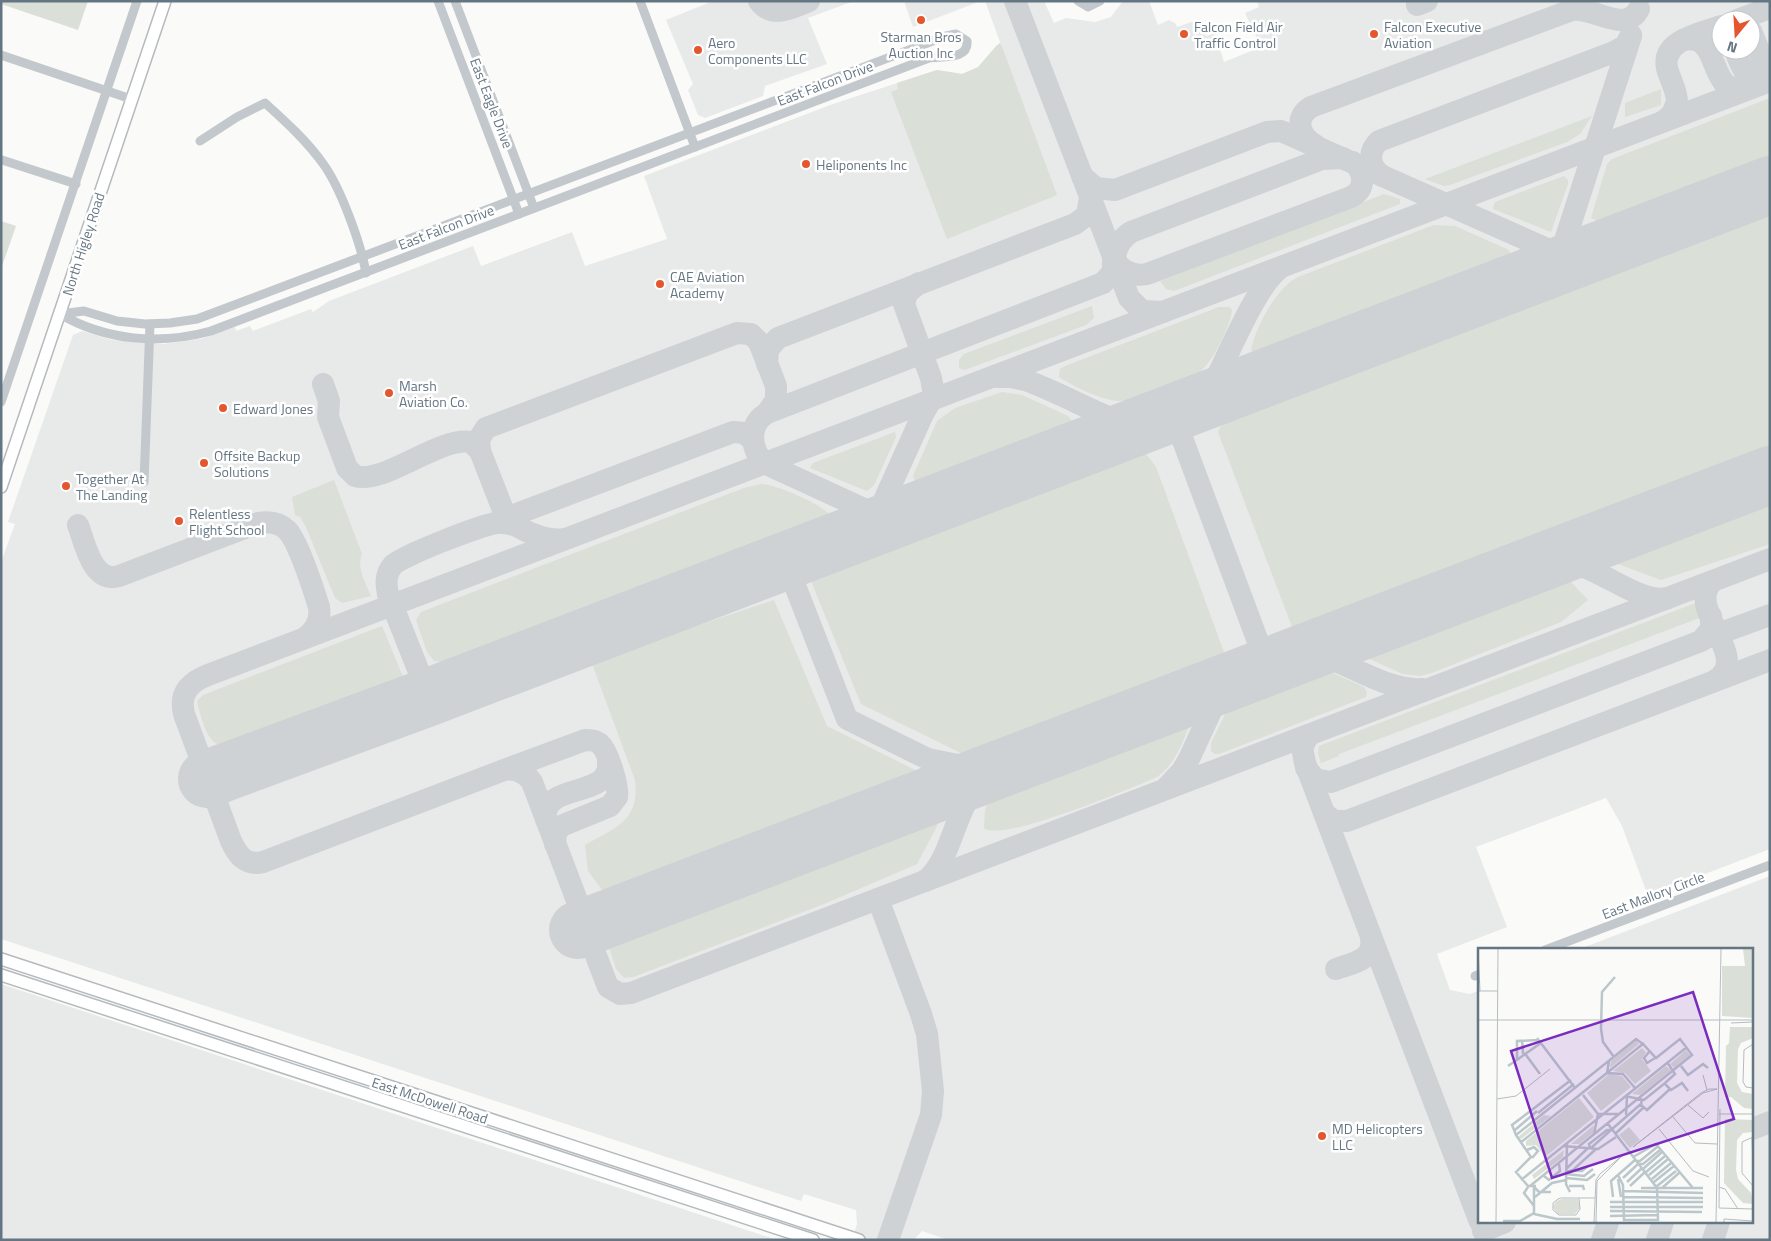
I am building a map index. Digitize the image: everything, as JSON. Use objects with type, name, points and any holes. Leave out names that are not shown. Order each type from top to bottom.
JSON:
[{"type":"main road","name":"North Higley Road","points":[[1,487],[165,1]]},
{"type":"main road","name":"East McDowell Road","points":[[1,959],[859,1240]]},
{"type":"main road","name":"East McDowell Road","points":[[1,975],[813,1240]]},
{"type":"street","name":"North Higley Road","points":[[1,402],[137,1]]},
{"type":"street","name":"East Eagle Drive","points":[[438,1],[519,214]]},
{"type":"street","name":"East Eagle Drive","points":[[455,1],[534,208]]},
{"type":"street","points":[[640,1],[695,147]]},
{"type":"street","points":[[1078,1],[1088,7],[1100,1]]},
{"type":"street","name":"East Falcon Drive","points":[[956,34],[967,40],[966,50],[961,54],[929,58],[211,332],[184,338],[150,339],[110,335],[79,325],[60,314],[84,311],[117,321],[150,324],[197,319],[363,258],[946,36],[956,34]]},
{"type":"street","points":[[1,55],[132,99]]},
{"type":"street","points":[[462,64],[477,59]]},
{"type":"street","points":[[200,141],[237,117],[265,103],[304,140],[325,166],[341,198],[363,258],[366,273]]},
{"type":"street","points":[[2,160],[76,184]]},
{"type":"street","points":[[144,482],[150,324]]},
{"type":"street","name":"East Mallory Circle","points":[[1550,948],[1770,865]]},
{"type":"shaded area","points":[[1,1],[88,1],[78,30],[1,4]]},
{"type":"shaded area","points":[[713,1],[854,1],[808,18],[827,64],[765,86],[763,96],[705,118],[698,115],[688,90],[693,84],[666,20]]},
{"type":"shaded area","name":"Starman Bros Auction Inc","points":[[904,1],[981,1],[913,27]]},
{"type":"shaded area","points":[[985,1],[1044,1],[1054,23],[1066,18],[1095,22],[1111,17],[1123,1],[1149,1],[1158,25],[1169,20],[1175,23],[1177,27],[1200,19],[1206,36],[1215,33],[1224,62],[1261,47],[1245,13],[1259,7],[1257,1],[1770,1],[1770,849],[1648,896],[1622,826],[1606,798],[1476,847],[1507,927],[1437,954],[1450,990],[1470,994],[1478,991],[1478,1224],[1754,1224],[1754,948],[1582,948],[1770,876],[1770,1240],[948,1240],[922,1231],[914,1240],[852,1240],[857,1224],[856,1210],[804,1194],[801,1201],[1,939],[1,562],[15,524],[8,522],[73,335],[82,331],[112,340],[163,344],[200,339],[235,327],[236,331],[250,326],[253,331],[311,309],[313,312],[329,301],[473,246],[481,266],[572,232],[585,266],[667,239],[644,176],[833,104],[937,70],[962,74],[978,68],[1000,42]]},
{"type":"shaded area","points":[[1001,44],[1057,195],[947,239],[891,92],[898,89],[897,83],[937,70],[962,74],[978,67],[997,45]]},
{"type":"shaded area","points":[[1661,89],[1661,105],[1625,117],[1625,103]]},
{"type":"shaded area","points":[[1770,98],[1770,157],[1600,222],[1591,218],[1607,164],[1612,159]]},
{"type":"shaded area","points":[[1592,116],[1580,134],[1567,142],[1450,185],[1444,186],[1425,179]]},
{"type":"shaded area","points":[[1564,176],[1568,180],[1568,184],[1551,232],[1493,209],[1495,202]]},
{"type":"shaded area","points":[[1384,194],[1400,199],[1400,204],[1174,291],[1166,289],[1160,281]]},
{"type":"shaded area","points":[[1770,212],[1770,454],[1305,631],[1292,627],[1218,432],[1223,421]]},
{"type":"shaded area","points":[[1,221],[16,226],[1,269]]},
{"type":"shaded area","points":[[1434,225],[1455,226],[1509,250],[1511,256],[1257,353],[1251,351],[1257,331],[1268,309],[1282,289],[1290,282],[1298,277]]},
{"type":"shaded area","points":[[1092,306],[1094,318],[1086,325],[970,368],[964,370],[959,368],[959,360],[964,354]]},
{"type":"shaded area","points":[[1219,307],[1229,307],[1232,310],[1225,333],[1216,351],[1201,371],[1174,386],[1150,395],[1119,401],[1105,399],[1072,385],[1059,377],[1060,369],[1065,366]]},
{"type":"shaded area","points":[[1002,392],[1022,395],[1068,416],[1072,421],[915,482],[913,476],[937,421],[955,408]]},
{"type":"shaded area","points":[[895,432],[896,437],[874,485],[867,491],[810,468],[813,463]]},
{"type":"shaded area","points":[[1136,451],[1147,455],[1156,467],[1224,652],[1222,660],[1211,667],[1101,707],[971,758],[861,704],[811,581]]},
{"type":"shaded area","points":[[334,480],[362,554],[360,559],[361,570],[371,596],[342,603],[335,598],[306,527],[300,517],[295,515],[292,497]]},
{"type":"shaded area","points":[[761,484],[797,495],[829,514],[444,662],[434,661],[427,652],[416,620],[421,612],[744,488]]},
{"type":"shaded area","points":[[1770,498],[1770,544],[1661,580],[1607,560]]},
{"type":"shaded area","points":[[1557,579],[1571,582],[1588,600],[1561,622],[1429,674],[1419,676],[1403,674],[1365,657],[1368,651]]},
{"type":"shaded area","points":[[774,600],[827,726],[925,775],[631,888],[603,891],[588,871],[585,845],[624,821],[634,805],[636,794],[635,780],[591,661]]},
{"type":"shaded area","points":[[1696,604],[1702,617],[1339,754],[1339,756],[1321,763],[1318,753],[1319,746]]},
{"type":"shaded area","points":[[382,626],[403,677],[224,746],[213,741],[205,729],[197,701],[203,695]]},
{"type":"shaded area","points":[[1324,669],[1364,687],[1367,692],[1366,697],[1219,754],[1211,751],[1211,743],[1230,704]]},
{"type":"shaded area","points":[[1186,721],[1189,726],[1173,761],[1157,777],[1096,802],[1040,821],[996,831],[984,828],[985,811],[990,794]]},
{"type":"shaded area","points":[[944,813],[917,864],[824,904],[633,977],[624,978],[616,969],[609,947],[617,937]]},
{"type":"shaded area","points":[[1,984],[777,1240],[1,1240]]},
{"type":"taxiway","points":[[759,1],[770,10],[776,11],[789,9],[809,1]]},
{"type":"taxiway","points":[[1015,1],[1129,298],[1142,311],[1163,312]]},
{"type":"taxiway","points":[[1417,5],[1427,1]]},
{"type":"taxiway","points":[[1761,11],[1770,8]]},
{"type":"taxiway","points":[[1315,145],[1302,132],[1300,121],[1305,111],[1311,107],[1572,10],[1580,10],[1617,20],[1626,20],[1639,9]]},
{"type":"taxiway","points":[[1664,121],[1672,114],[1677,102],[1676,93],[1667,68],[1667,58],[1670,51],[1676,44],[1685,39],[1711,29]]},
{"type":"taxiway","points":[[1383,176],[1378,173],[1371,160],[1375,145],[1379,141],[1614,52],[1625,46],[1631,35]]},
{"type":"taxiway","points":[[1540,272],[1552,264],[1562,250],[1631,36]]},
{"type":"taxiway","points":[[1683,40],[1701,42],[1706,47],[1726,85],[1740,90],[1750,88]]},
{"type":"taxiway","points":[[1761,56],[1770,68]]},
{"type":"taxiway","points":[[1739,60],[1750,77],[1762,81],[1770,80]]},
{"type":"taxiway","points":[[587,927],[532,782],[523,773],[516,770],[504,770],[263,862],[252,863],[243,859],[231,841],[184,714],[183,700],[187,689],[196,681],[208,675],[1770,81]]},
{"type":"taxiway","points":[[1082,176],[1096,188],[1115,190],[1267,132],[1281,131],[1554,252],[1566,256],[1590,253]]},
{"type":"taxiway","points":[[1116,266],[1115,255],[1118,246],[1131,232],[1322,159],[1343,158]]},
{"type":"taxiway","points":[[1113,258],[1127,272],[1136,275],[1147,274],[1351,197],[1359,190],[1362,181],[1360,171],[1353,162]]},
{"type":"taxiway","points":[[767,364],[768,349],[778,338],[1075,224],[1087,215],[1090,198]]},
{"type":"taxiway","points":[[888,520],[764,463],[759,457],[754,443],[753,436],[757,423],[767,413],[1103,283],[1113,272],[1113,258]]},
{"type":"taxiway","points":[[1278,270],[1259,293],[1250,309],[1205,400],[1190,410],[1183,419],[1182,438],[1260,647],[1273,656],[1293,657]]},
{"type":"taxiway","points":[[872,527],[923,414],[934,395],[931,378],[904,304],[907,293],[919,283]]},
{"type":"taxiway","points":[[480,451],[479,439],[486,428],[737,333],[751,334],[759,342],[776,386],[776,400],[767,413]]},
{"type":"taxiway","points":[[997,377],[1025,380],[1126,425],[1165,424],[1176,431],[1182,438]]},
{"type":"taxiway","points":[[323,384],[329,401],[328,417],[347,468],[355,476],[367,477],[381,474],[444,446],[458,442],[471,442],[480,451],[505,515],[509,520],[523,530],[540,536],[564,539]]},
{"type":"taxiway","points":[[506,518],[733,432],[744,433],[753,440]]},
{"type":"taxiway","points":[[78,525],[91,560],[102,574],[110,577],[119,576],[258,523],[270,522],[281,525],[287,530],[296,544],[319,607],[317,624],[305,638]]},
{"type":"taxiway","points":[[429,697],[388,594],[387,575],[393,565],[425,548],[488,525],[496,523],[515,525]]},
{"type":"taxiway","points":[[585,927],[608,987],[620,994],[631,993],[1770,559]]},
{"type":"taxiway","points":[[785,560],[847,719],[928,759],[992,772]]},
{"type":"taxiway","points":[[1544,561],[1560,560],[1576,564],[1641,594],[1655,598],[1668,598]]},
{"type":"taxiway","points":[[1713,581],[1706,592],[1706,605],[1724,647],[1727,660],[1724,671],[1714,681]]},
{"type":"taxiway","points":[[1704,639],[1770,615]]},
{"type":"taxiway","points":[[1306,768],[1315,779],[1331,782],[1701,641],[1711,629],[1711,616]]},
{"type":"taxiway","points":[[1241,677],[1255,664],[1260,647]]},
{"type":"taxiway","points":[[1306,652],[1321,655],[1394,685],[1408,689],[1423,689]]},
{"type":"taxiway","points":[[1324,813],[1334,821],[1347,821],[1770,660]]},
{"type":"taxiway","points":[[1167,787],[1182,771],[1188,761],[1224,683]]},
{"type":"taxiway","points":[[1309,735],[1302,747],[1305,763],[1478,1217]]},
{"type":"taxiway","points":[[504,770],[585,740],[597,742],[603,748],[615,778],[617,797],[610,806],[561,826],[556,833],[555,844]]},
{"type":"taxiway","points":[[546,819],[547,807],[554,799],[600,781],[607,773],[608,761]]},
{"type":"taxiway","points":[[925,881],[935,871],[943,858],[969,796],[979,783],[992,772]]},
{"type":"taxiway","points":[[878,899],[927,1034],[933,1091],[931,1115],[888,1240]]},
{"type":"taxiway","points":[[1336,969],[1356,962],[1366,956],[1370,951],[1371,938]]},
{"type":"taxiway","points":[[1754,1128],[1770,1122]]},
{"type":"taxiway","points":[[1483,1231],[1500,1224]]},
{"type":"taxiway","points":[[1602,1240],[1607,1224]]},
{"type":"taxiway","points":[[1657,1240],[1662,1224]]},
{"type":"taxiway","points":[[1713,1240],[1718,1224]]},
{"type":"runway","points":[[207,779],[429,697],[1770,185]]},
{"type":"runway","points":[[578,930],[1770,475]]},
{"type":"place","name":"Starman Bros Auction Inc","points":[[921,20]]},
{"type":"place","name":"Falcon Field Air Traffic Control","points":[[1184,34]]},
{"type":"place","name":"Falcon Executive Aviation","points":[[1374,34]]},
{"type":"place","name":"Aero Components LLC","points":[[698,50]]},
{"type":"place","name":"Heliponents Inc","points":[[806,164]]},
{"type":"place","name":"CAE Aviation Academy","points":[[660,284]]},
{"type":"place","name":"Marsh Aviation Co.","points":[[389,393]]},
{"type":"place","name":"Edward Jones","points":[[223,408]]},
{"type":"place","name":"Offsite Backup Solutions","points":[[204,463]]},
{"type":"place","name":"Together At The Landing","points":[[66,486]]},
{"type":"place","name":"Relentless Flight School","points":[[179,521]]},
{"type":"place","name":"MD Helicopters LLC","points":[[1322,1136]]}]
